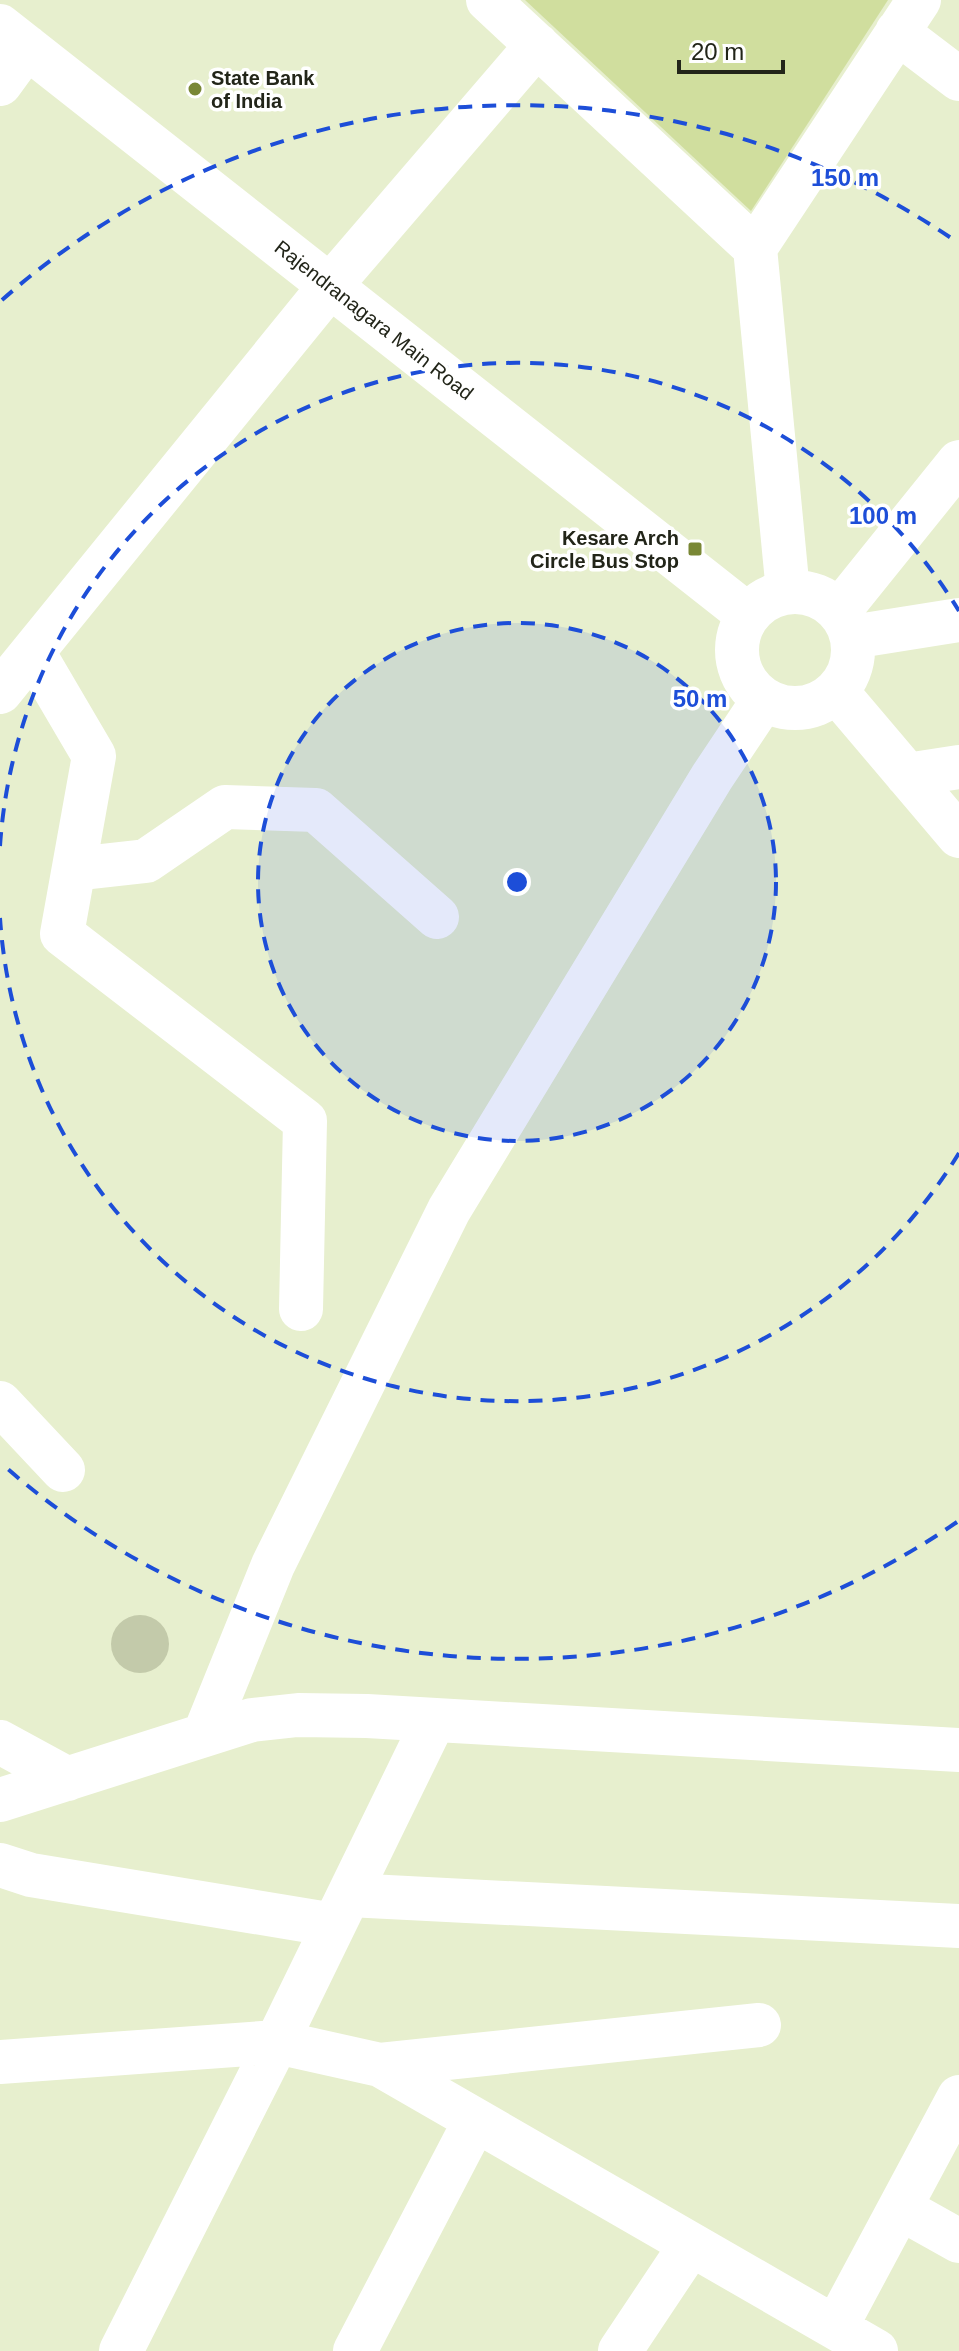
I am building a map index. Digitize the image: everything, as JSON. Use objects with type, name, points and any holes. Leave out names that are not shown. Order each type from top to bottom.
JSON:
[{"type":"street","points":[[488,0],[755,248]]},
{"type":"street","points":[[788,592],[755,248],[908,16],[959,79]]},
{"type":"street","points":[[0,84],[14,37]]},
{"type":"street","name":"Rajendranagara Main Road","points":[[14,37],[748,615]]},
{"type":"street","points":[[0,692],[330,286],[537,45]]},
{"type":"street","points":[[845,624],[959,462]]},
{"type":"street","points":[[779,593],[816,595],[833,604],[845,624],[853,656],[848,675],[836,691],[820,703],[801,708],[782,707],[764,699],[749,686],[740,670],[737,651],[739,632],[748,615],[762,601],[779,593]]},
{"type":"street","points":[[845,624],[959,620]]},
{"type":"street","points":[[33,652],[94,756],[62,934],[305,1121],[301,1309]]},
{"type":"street","points":[[836,691],[959,836]]},
{"type":"street","points":[[205,1733],[273,1565],[449,1210],[712,777],[764,699]]},
{"type":"street","points":[[907,775],[959,767]]},
{"type":"street","points":[[74,869],[146,861],[225,807],[316,810],[437,917]]},
{"type":"street","points":[[0,1403],[63,1470]]},
{"type":"street","points":[[0,1800],[205,1733],[252,1720],[298,1715],[959,1750]]},
{"type":"street","points":[[121,2351],[277,2042],[434,1720]]},
{"type":"street","points":[[0,1742],[68,1779]]},
{"type":"street","points":[[0,1865],[31,1875],[342,1910],[959,1926]]},
{"type":"street","points":[[380,2065],[759,2025]]},
{"type":"street","points":[[0,2062],[277,2042],[380,2065],[876,2351]]},
{"type":"street","points":[[836,2327],[959,2097]]},
{"type":"street","points":[[364,2348],[475,2121]]},
{"type":"street","points":[[900,2208],[959,2241]]},
{"type":"street","points":[[620,2351],[690,2246]]},
{"type":"green space","points":[[525,0],[888,0],[751,211]]},
{"type":"building","points":[[140,1615],[161,1623],[169,1644],[161,1665],[140,1673],[119,1665],[111,1644],[119,1623]]},
{"type":"place","name":"State Bank of India","points":[[195,89]]},
{"type":"place","name":"Kesare Arch Circle Bus Stop","points":[[695,549]]}]
